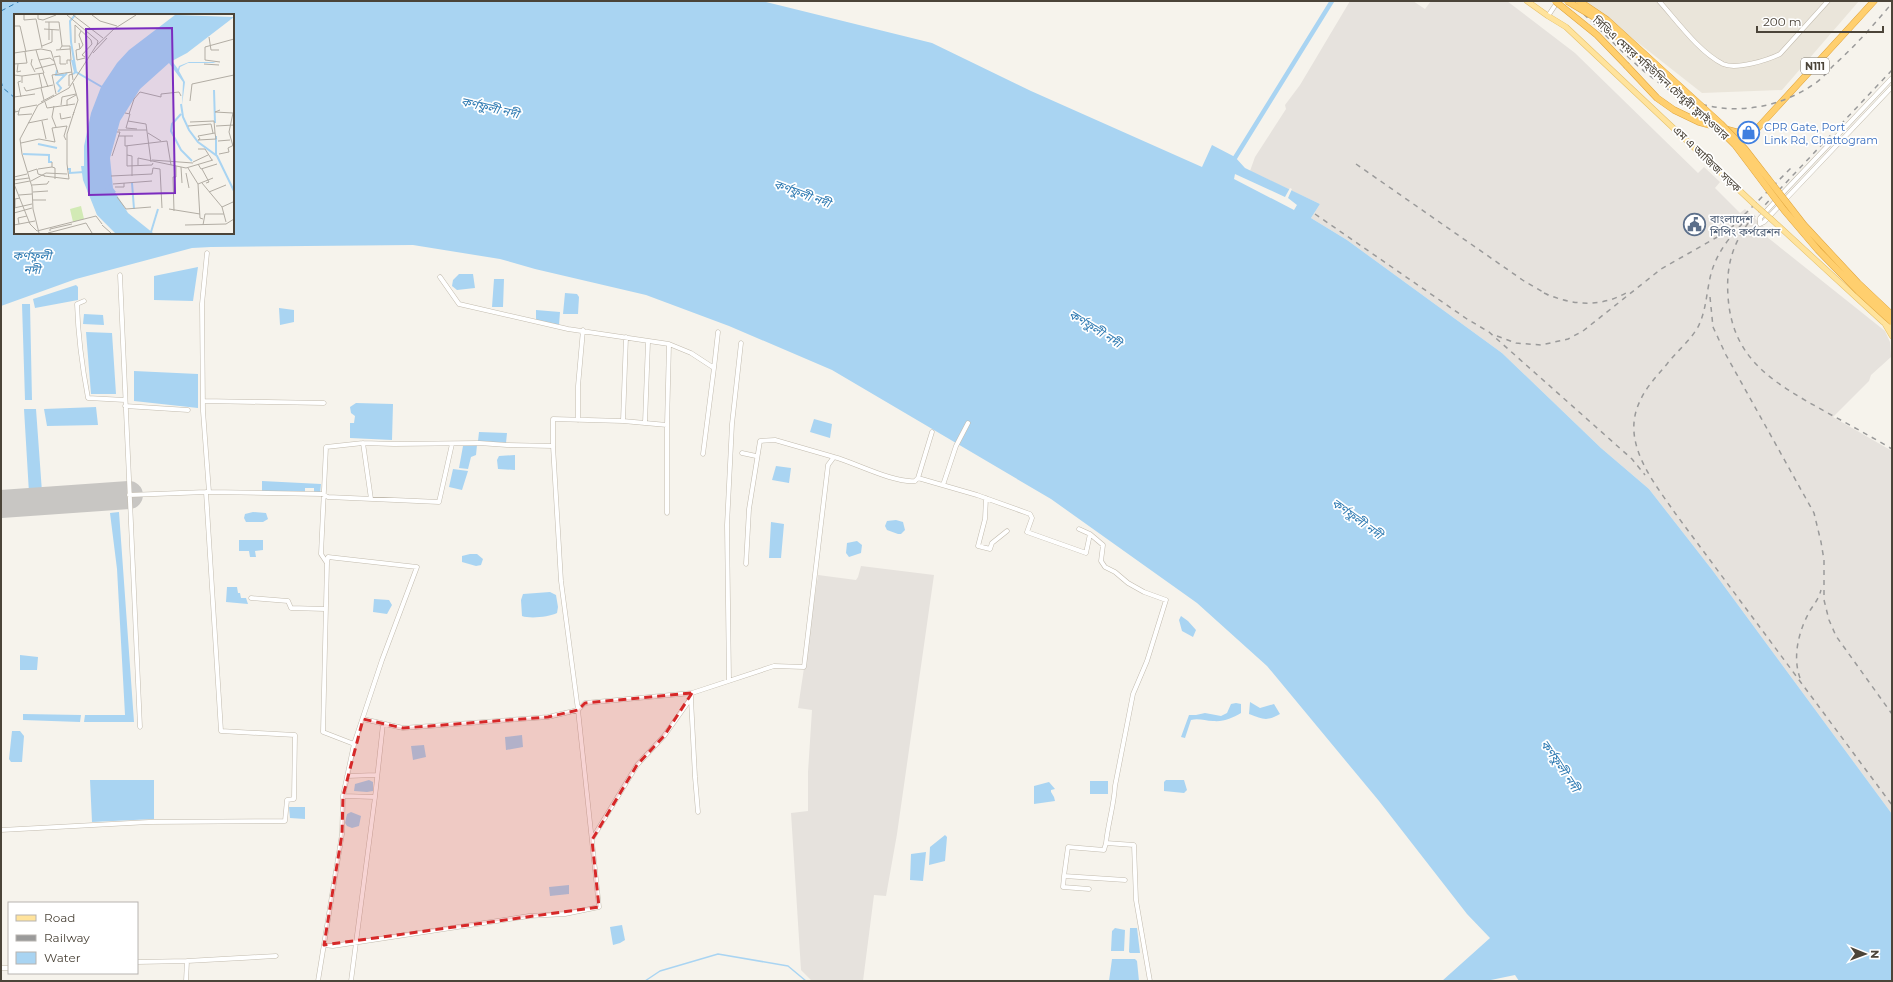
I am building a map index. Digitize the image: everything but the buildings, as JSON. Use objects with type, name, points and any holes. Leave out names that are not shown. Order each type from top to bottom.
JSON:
[{"type":"highway","name":"N111","points":[[1557,1],[1597,35],[1656,98],[1674,110],[1699,122],[1736,132],[1755,131],[1874,1]]},
{"type":"highway","name":"সিডিএ মেয়র মহিউদ্দিন চৌধুরী ফ্লাইওভার","points":[[1567,1],[1599,20],[1705,115],[1735,145],[1784,210],[1818,250],[1858,291],[1892,322]]},
{"type":"highway","points":[[1580,1],[1607,20],[1721,124],[1745,149],[1804,225],[1858,283],[1892,315]]},
{"type":"main road","name":"এম এ আজিজ সড়ক","points":[[1527,1],[1566,27],[1707,158],[1754,204],[1883,322],[1892,328]]},
{"type":"main road","name":"এম এ আজিজ সড়ক","points":[[1883,322],[1892,336]]},
{"type":"street","points":[[1548,16],[1557,1]]},
{"type":"street","points":[[1659,1],[1702,48],[1724,65],[1740,66],[1771,59],[1780,54],[1828,1]]},
{"type":"street","points":[[1892,78],[1760,218],[1760,224],[1764,222],[1892,87]]},
{"type":"street","points":[[1,830],[149,822],[285,821],[287,800],[294,799],[295,735],[221,731],[203,401],[202,304],[207,252]]},
{"type":"street","points":[[120,275],[140,727]]},
{"type":"street","points":[[440,277],[459,304],[568,329],[583,330],[648,342],[669,344],[691,353],[714,368]]},
{"type":"street","points":[[84,302],[77,304],[78,331],[80,360],[88,398],[125,400]]},
{"type":"street","points":[[578,420],[578,386],[583,330]]},
{"type":"street","points":[[703,454],[718,332]]},
{"type":"street","points":[[623,421],[626,337]]},
{"type":"street","points":[[645,423],[648,342]]},
{"type":"street","points":[[729,681],[727,525],[732,424],[741,343]]},
{"type":"street","points":[[667,513],[669,344]]},
{"type":"street","points":[[203,401],[324,403]]},
{"type":"street","points":[[125,406],[188,410]]},
{"type":"street","points":[[324,945],[333,946],[355,943],[529,916],[565,914],[599,907],[578,710],[561,581],[553,446],[553,420],[623,421],[667,425]]},
{"type":"street","points":[[943,485],[956,446],[968,423]]},
{"type":"street","points":[[746,564],[749,509],[756,456],[760,441],[775,440],[854,463],[874,472],[913,482],[918,478],[932,432]]},
{"type":"street","points":[[327,563],[321,554],[324,498],[322,494],[326,447],[363,442],[452,444],[480,443],[553,446]]},
{"type":"street","points":[[363,442],[370,499]]},
{"type":"street","points":[[129,495],[207,492],[322,494],[328,497],[439,502],[452,444]]},
{"type":"street","points":[[742,453],[756,456]]},
{"type":"street","points":[[363,718],[403,728],[548,717],[578,710],[586,703],[691,696],[774,666],[804,668],[828,465],[834,457]]},
{"type":"street","points":[[918,478],[986,498],[1030,514],[1032,518],[1027,532],[1086,553],[1090,534]]},
{"type":"street","points":[[986,498],[985,519],[978,546],[990,549],[992,543],[1007,531]]},
{"type":"street","points":[[1079,529],[1090,534],[1103,545],[1101,561],[1105,567],[1144,592],[1166,600],[1147,661],[1133,694],[1115,786],[1114,802],[1108,820],[1104,850],[1068,847],[1063,887],[1089,889]]},
{"type":"street","points":[[318,981],[342,834],[343,796],[354,744],[382,660],[417,566],[328,557],[325,608],[323,732],[354,744]]},
{"type":"street","points":[[251,598],[288,601],[291,608],[325,608]]},
{"type":"street","points":[[691,696],[698,812]]},
{"type":"street","points":[[592,840],[637,765],[664,736],[691,696]]},
{"type":"street","points":[[351,981],[383,724]]},
{"type":"street","points":[[347,776],[376,775]]},
{"type":"street","points":[[343,796],[375,797]]},
{"type":"street","points":[[1106,843],[1134,845],[1136,900],[1150,981]]},
{"type":"street","points":[[1064,876],[1126,880]]},
{"type":"street","points":[[138,962],[276,956]]},
{"type":"street","points":[[186,981],[187,961]]},
{"type":"highlighted area","points":[[692,693],[664,736],[637,765],[592,840],[599,907],[324,945],[342,834],[343,796],[363,719],[403,728],[548,717],[578,710],[585,703]]},
{"type":"shaded area","points":[[1350,1],[1413,1],[1425,9],[1431,1],[1507,1],[1575,53],[1698,173],[1704,167],[1720,182],[1715,188],[1740,213],[1745,209],[1765,228],[1762,233],[1885,331],[1890,342],[1891,357],[1871,375],[1869,381],[1833,417],[1892,451],[1892,814],[1713,571],[1649,489],[1601,448],[1502,353],[1347,240],[1311,218],[1320,204],[1250,171],[1255,157],[1286,109],[1285,105],[1300,85]]},
{"type":"shaded area","points":[[1585,1],[1859,1],[1782,90],[1702,93]]},
{"type":"shaded area","points":[[861,566],[934,575],[897,834],[886,896],[874,895],[863,981],[812,981],[801,970],[791,813],[808,811],[808,772],[812,710],[798,708],[818,575],[856,580]]},
{"type":"water","name":"কর্ণফুলী নদী","points":[[1,1],[762,1],[932,43],[1031,91],[1202,167],[1212,145],[1235,157],[1245,168],[1320,204],[1311,218],[1347,240],[1502,353],[1601,448],[1649,489],[1713,571],[1892,814],[1892,981],[1519,981],[1515,975],[1486,981],[1442,981],[1490,938],[1467,914],[1379,801],[1267,666],[1197,603],[1051,499],[832,370],[729,326],[646,295],[535,269],[500,259],[413,245],[192,248],[76,279],[1,306]]},
{"type":"water","points":[[198,267],[193,301],[154,300],[154,276]]},
{"type":"water","points":[[459,274],[473,274],[475,288],[457,290],[452,286],[453,280]]},
{"type":"water","points":[[494,279],[504,279],[503,307],[492,307]]},
{"type":"water","points":[[76,285],[78,287],[78,300],[35,308],[33,299]]},
{"type":"water","points":[[565,293],[577,294],[579,297],[578,314],[563,314]]},
{"type":"water","points":[[22,304],[30,304],[32,400],[25,400]]},
{"type":"water","points":[[279,308],[294,310],[294,322],[280,325]]},
{"type":"water","points":[[536,310],[560,312],[559,325],[536,320]]},
{"type":"water","points":[[84,314],[103,315],[104,325],[83,324]]},
{"type":"water","points":[[86,332],[112,333],[116,394],[91,394]]},
{"type":"water","points":[[134,371],[198,374],[198,408],[134,401]]},
{"type":"water","points":[[356,403],[393,404],[392,440],[350,438],[350,423],[354,423],[355,416],[351,413],[350,407]]},
{"type":"water","points":[[96,407],[98,425],[47,426],[44,409]]},
{"type":"water","points":[[24,409],[36,409],[42,492],[29,493]]},
{"type":"water","points":[[814,419],[832,424],[830,438],[810,432]]},
{"type":"water","points":[[479,432],[507,433],[506,443],[478,441]]},
{"type":"water","points":[[477,445],[476,455],[471,457],[468,469],[459,468],[463,446]]},
{"type":"water","points":[[515,455],[515,470],[498,469],[497,460],[499,456]]},
{"type":"water","points":[[776,466],[791,468],[789,483],[772,480]]},
{"type":"water","points":[[453,469],[468,471],[462,490],[449,487]]},
{"type":"water","points":[[262,481],[321,484],[320,494],[314,494],[314,488],[305,488],[305,492],[262,492]]},
{"type":"water","points":[[119,512],[134,722],[84,722],[85,715],[125,715],[117,569],[110,513]]},
{"type":"water","points":[[253,512],[266,513],[268,519],[263,522],[246,522],[244,518],[245,514]]},
{"type":"water","points":[[896,520],[903,522],[905,530],[901,534],[887,530],[885,526],[887,521]]},
{"type":"water","points":[[771,522],[784,524],[781,558],[769,558]]},
{"type":"water","points":[[239,540],[263,540],[263,550],[255,551],[256,557],[250,557],[249,551],[239,551]]},
{"type":"water","points":[[857,541],[862,545],[861,553],[849,557],[846,553],[847,543]]},
{"type":"water","points":[[477,554],[483,559],[481,565],[476,566],[462,562],[462,556]]},
{"type":"water","points":[[227,587],[237,587],[241,598],[246,598],[248,604],[226,602]]},
{"type":"water","points":[[550,592],[556,595],[558,607],[557,613],[540,617],[522,616],[521,600],[523,594]]},
{"type":"water","points":[[374,599],[389,600],[392,605],[387,614],[373,612]]},
{"type":"water","points":[[1181,616],[1196,630],[1193,637],[1182,631],[1179,620]]},
{"type":"water","points":[[20,655],[38,657],[37,670],[20,670]]},
{"type":"water","points":[[1250,702],[1260,708],[1274,704],[1280,714],[1264,719],[1249,714]]},
{"type":"water","points":[[1231,704],[1241,704],[1241,713],[1221,721],[1191,720],[1185,738],[1181,737],[1189,715],[1205,713],[1221,716],[1227,713]]},
{"type":"water","points":[[23,714],[81,715],[80,722],[23,720]]},
{"type":"water","points":[[12,731],[20,731],[24,736],[22,762],[11,762],[9,759]]},
{"type":"water","points":[[522,735],[523,747],[506,750],[505,737]]},
{"type":"water","points":[[424,745],[426,757],[413,760],[411,746]]},
{"type":"water","points":[[90,780],[154,780],[154,819],[92,822]]},
{"type":"water","points":[[369,780],[373,782],[373,791],[354,791],[355,784]]},
{"type":"water","points":[[1166,780],[1184,780],[1187,790],[1184,793],[1164,791],[1164,782]]},
{"type":"water","points":[[1090,781],[1108,781],[1108,794],[1090,794]]},
{"type":"water","points":[[1049,782],[1055,789],[1051,790],[1051,792],[1055,801],[1034,804],[1034,786]]},
{"type":"water","points":[[289,807],[305,807],[305,819],[290,818]]},
{"type":"water","points":[[351,812],[361,816],[359,826],[352,828],[347,826],[345,823],[347,814]]},
{"type":"water","points":[[945,835],[947,837],[945,861],[929,865],[930,847]]},
{"type":"water","points":[[926,852],[923,881],[910,880],[911,854]]},
{"type":"water","points":[[569,885],[569,894],[550,896],[549,887]]},
{"type":"water","points":[[622,925],[625,940],[613,945],[610,927]]},
{"type":"water","points":[[1115,928],[1125,930],[1124,951],[1111,951],[1112,931]]},
{"type":"water","points":[[1130,928],[1137,928],[1140,953],[1129,952]]},
{"type":"water","points":[[1112,959],[1135,959],[1137,961],[1139,981],[1109,981]]},
{"type":"pier","points":[[1235,174],[1285,197],[1290,188],[1292,189],[1288,198],[1297,205],[1294,210],[1234,179]]},
{"type":"waterway","points":[[1233,161],[1332,1]]},
{"type":"waterway","points":[[645,981],[660,971],[718,954],[788,966],[806,981]]},
{"type":"ferry route","points":[[1,11],[20,1]]},
{"type":"ferry route","points":[[1,81],[3,88],[14,97]]},
{"type":"runway","points":[[1,504],[129,495]]},
{"type":"railway","points":[[1569,1],[1631,60],[1671,91],[1688,100],[1725,108],[1762,106],[1798,94],[1817,82],[1857,43],[1892,3]]},
{"type":"railway","points":[[1892,70],[1749,222],[1734,248],[1728,275],[1728,296],[1731,318],[1738,337],[1747,353],[1759,367],[1789,391],[1892,449]]},
{"type":"railway","points":[[1356,164],[1524,281],[1548,295]]},
{"type":"railway","points":[[1497,336],[1516,343],[1541,345],[1568,339],[1583,331],[1661,269],[1728,231],[1791,168]]},
{"type":"railway","points":[[1315,214],[1467,319],[1489,332],[1632,459],[1645,475]]},
{"type":"railway","points":[[1742,224],[1725,244],[1713,266],[1704,311],[1698,327],[1652,382],[1640,401],[1635,416],[1634,431],[1636,446],[1657,488],[1892,805]]},
{"type":"railway","points":[[1544,293],[1564,300],[1585,303],[1606,301],[1626,293]]},
{"type":"railway","points":[[1710,297],[1713,327],[1726,355],[1814,513],[1824,560],[1824,600],[1829,620],[1836,636],[1892,714]]},
{"type":"railway","points":[[1800,678],[1797,661],[1800,634],[1821,590]]},
{"type":"place","name":"CPR Gate, Port Link Rd, Chattogram","points":[[1748,133]]},
{"type":"place","name":"বাংলাদেশ শিপিং কর্পরেশন","points":[[1694,225]]}]
